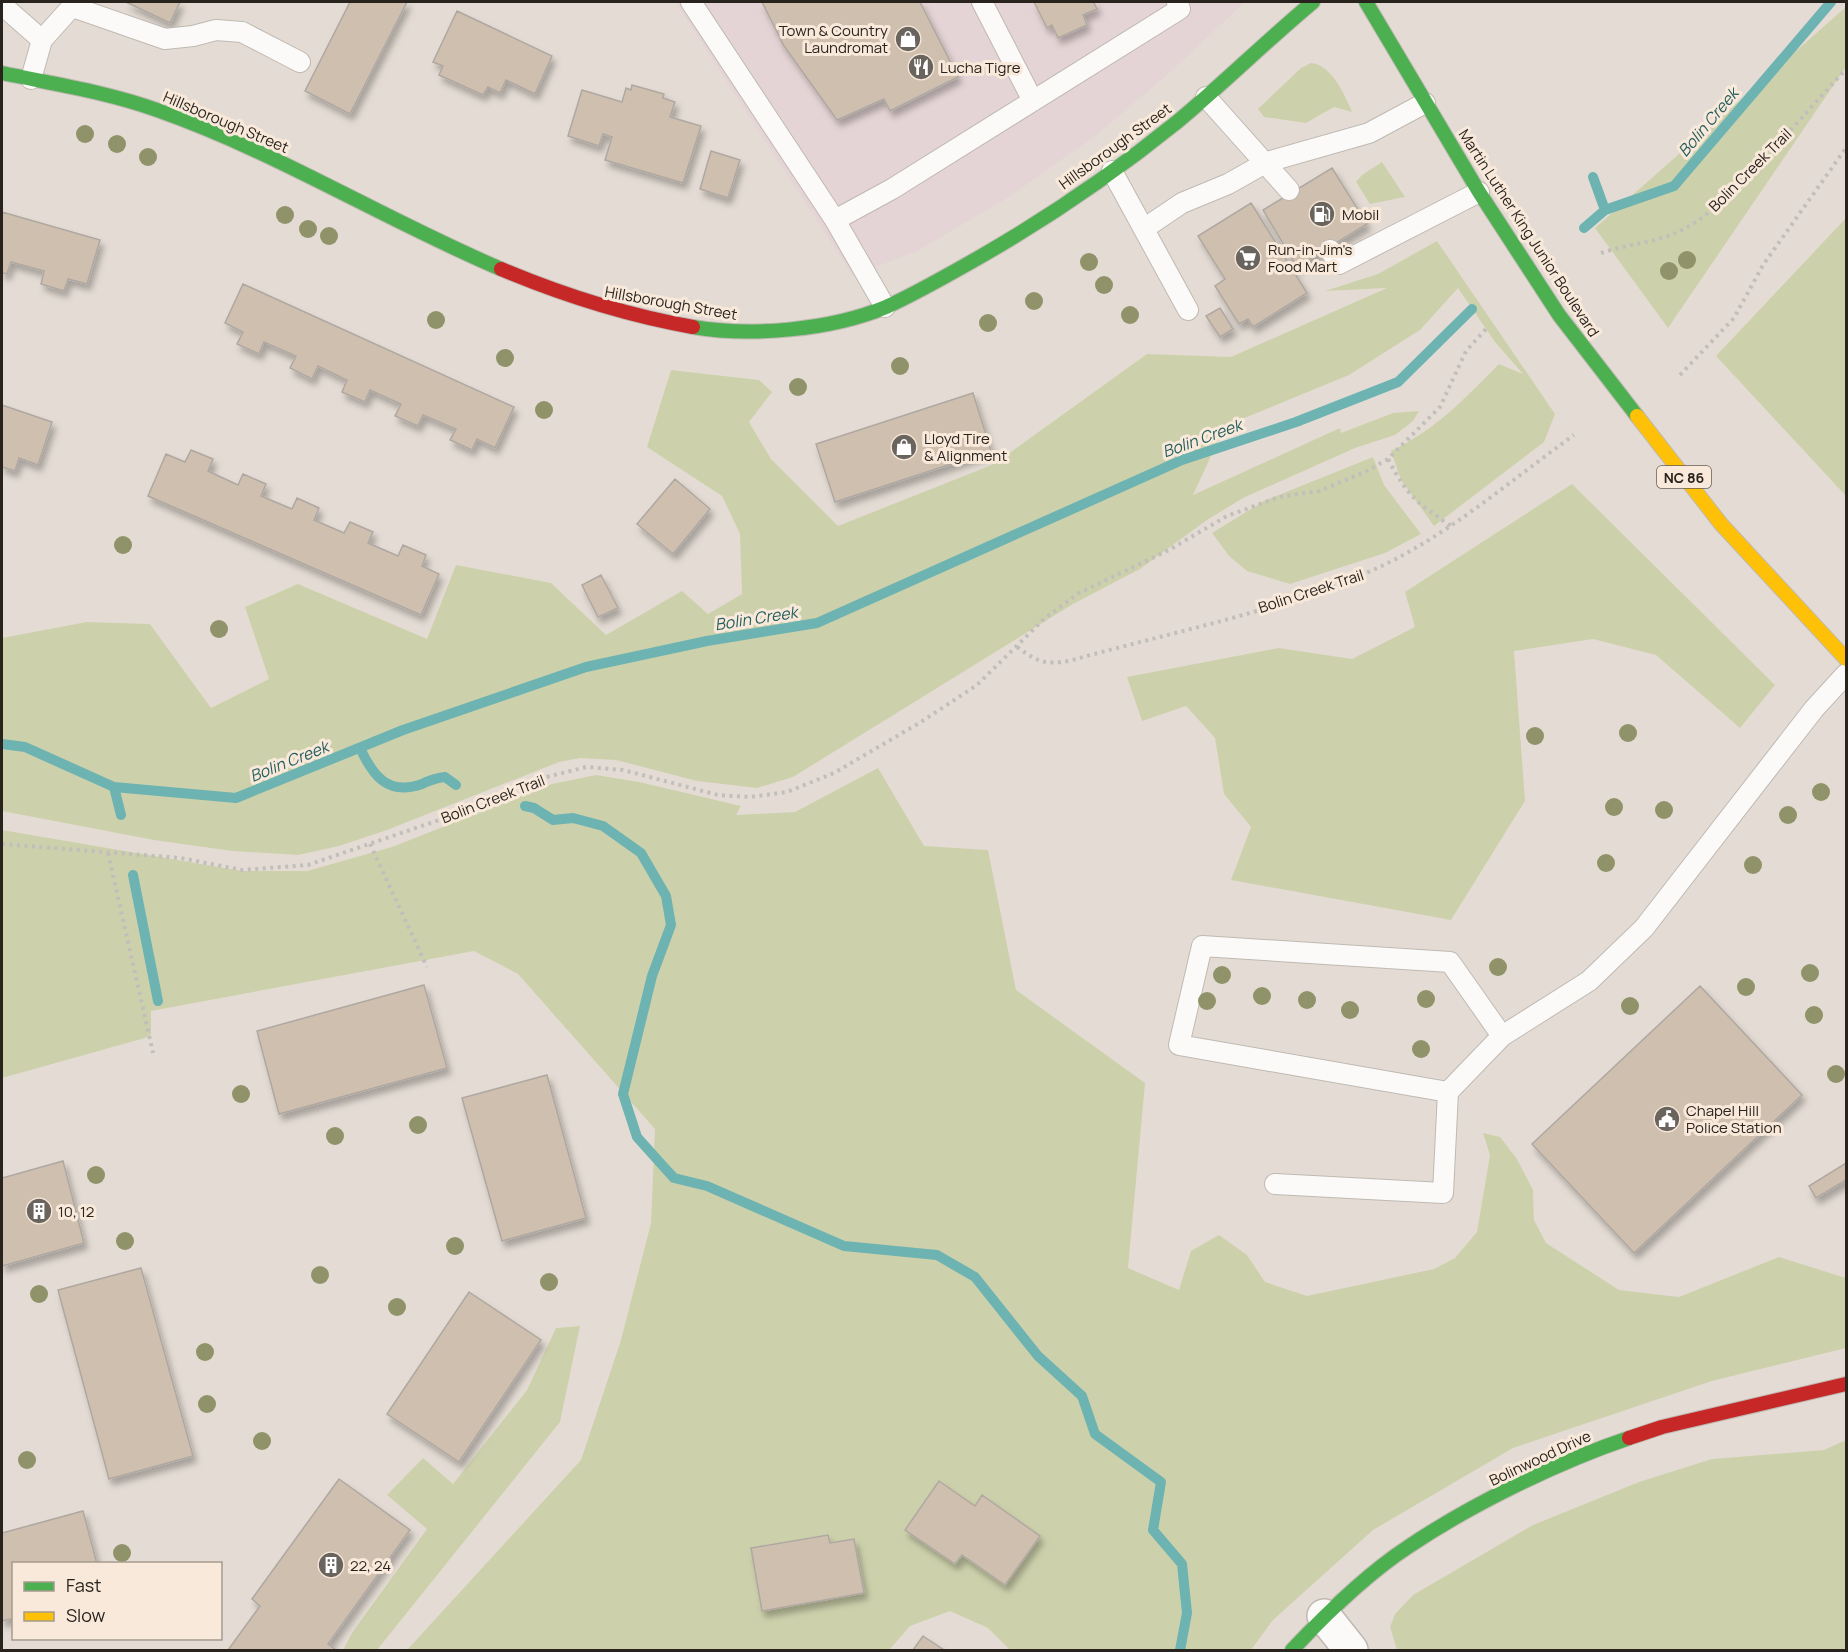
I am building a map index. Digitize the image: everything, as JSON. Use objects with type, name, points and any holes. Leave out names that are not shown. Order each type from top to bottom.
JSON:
[{"type":"street","name":"Hillsborough Street","points":[[2,73],[130,101],[191,123],[242,144],[490,265],[590,306],[648,319],[748,333],[781,333],[824,327],[885,307],[1030,227],[1158,138],[1313,2]]},
{"type":"street","name":"Martin Luther King Junior Boulevard","points":[[1366,2],[1479,192],[1559,315],[1707,506],[1846,659]]},
{"type":"street","name":"Bolinwood Drive","points":[[1292,1650],[1324,1616],[1407,1547],[1506,1491],[1602,1447],[1662,1427],[1846,1384]]},
{"type":"street","points":[[1324,1616],[1351,1650]]},
{"type":"lane","points":[[691,2],[835,220],[885,307]]},
{"type":"lane","points":[[982,2],[1033,101]]},
{"type":"lane","points":[[835,220],[892,189],[1180,9],[1177,2]]},
{"type":"lane","points":[[31,79],[42,40],[74,4],[165,39],[194,36],[216,30],[242,32],[300,62]]},
{"type":"lane","points":[[2,5],[42,40]]},
{"type":"lane","points":[[1206,97],[1232,128],[1267,162],[1289,190]]},
{"type":"lane","points":[[1145,228],[1182,203],[1228,183],[1267,162],[1368,133],[1425,103]]},
{"type":"lane","points":[[1112,171],[1188,310]]},
{"type":"lane","points":[[1329,250],[1339,264],[1479,192]]},
{"type":"lane","points":[[1275,1184],[1443,1193],[1448,1092],[1502,1036],[1589,981],[1644,928],[1814,710],[1846,674]]},
{"type":"lane","points":[[1448,1092],[1179,1045],[1202,946],[1450,962],[1502,1036]]},
{"type":"path","name":"Bolin Creek Trail","points":[[1601,252],[1624,244],[1660,239],[1682,230],[1704,216],[1760,162],[1846,69]]},
{"type":"path","points":[[1680,375],[1734,318],[1763,265],[1846,148]]},
{"type":"path","name":"Bolin Creek Trail","points":[[2,844],[181,858],[242,870],[308,865],[442,819],[531,782],[586,767],[623,770],[718,795],[750,797],[788,792],[834,772],[921,722],[977,685],[1045,618],[1079,593],[1169,549],[1227,516],[1279,497],[1319,491],[1365,472],[1389,459],[1440,407],[1466,351],[1486,329]]},
{"type":"path","name":"Bolin Creek Trail","points":[[1017,647],[1035,659],[1048,664],[1300,597],[1375,569],[1451,526],[1574,435]]},
{"type":"path","points":[[1389,459],[1405,490],[1420,505],[1451,526]]},
{"type":"path","points":[[370,844],[427,967]]},
{"type":"path","points":[[108,853],[153,1053]]},
{"type":"shaded area","points":[[675,2],[1245,2],[1165,77],[1095,136],[1006,199],[917,251],[853,276]]},
{"type":"green space","points":[[1846,7],[1846,67],[1668,328],[1595,228]]},
{"type":"green space","points":[[1311,63],[1331,74],[1352,112],[1334,107],[1306,123],[1264,117],[1258,109],[1301,68]]},
{"type":"green space","points":[[1382,162],[1405,197],[1370,204],[1356,182],[1362,175]]},
{"type":"green space","points":[[1846,218],[1846,496],[1716,356]]},
{"type":"green space","points":[[1437,241],[1555,414],[1544,442],[1434,526],[1401,480],[1391,451],[1436,423],[1499,364],[1523,374],[1495,342],[1458,288],[1420,330],[1349,375],[1225,426],[1193,495],[1340,428],[1341,433],[1393,413],[1419,411],[1413,421],[1395,435],[1355,448],[1243,498],[1207,520],[1140,569],[1073,604],[793,777],[757,788],[697,781],[616,760],[580,758],[559,762],[387,830],[339,846],[298,855],[232,851],[154,840],[2,811],[2,638],[87,622],[150,624],[211,708],[269,679],[245,607],[298,584],[427,639],[456,565],[551,583],[606,635],[682,591],[708,614],[742,594],[740,534],[722,496],[647,447],[671,370],[759,380],[772,392],[749,422],[771,459],[838,526],[994,464],[1147,354],[1231,357],[1387,288],[1325,291],[1378,274]]},
{"type":"green space","points":[[1373,457],[1384,485],[1421,534],[1385,553],[1290,584],[1247,571],[1229,556],[1212,533],[1264,501]]},
{"type":"green space","points":[[1572,484],[1775,685],[1740,728],[1656,655],[1593,639],[1514,651],[1525,801],[1451,920],[1231,880],[1251,827],[1224,794],[1215,738],[1186,706],[1142,721],[1127,677],[1279,648],[1352,659],[1415,627],[1405,592]]},
{"type":"green space","points":[[878,768],[924,846],[988,850],[1016,990],[1145,1083],[1128,1268],[1179,1290],[1191,1251],[1219,1235],[1247,1255],[1265,1282],[1307,1296],[1434,1269],[1455,1258],[1477,1232],[1490,1155],[1483,1133],[1500,1137],[1517,1159],[1533,1190],[1534,1220],[1546,1243],[1619,1290],[1679,1297],[1779,1257],[1846,1278],[1846,1348],[1712,1381],[1513,1448],[1373,1530],[1273,1620],[1251,1650],[1010,1650],[988,1628],[950,1611],[910,1626],[889,1650],[407,1650],[581,1460],[621,1340],[651,1223],[655,1129],[518,974],[474,951],[151,1011],[151,1034],[145,1038],[2,1078],[2,830],[242,871],[307,871],[392,847],[552,784],[596,775],[639,782],[741,806],[736,815],[795,812]]},
{"type":"green space","points":[[580,1326],[560,1422],[377,1650],[343,1650],[352,1633],[427,1529],[387,1495],[423,1458],[453,1484],[527,1390],[556,1328]]},
{"type":"green space","points":[[1846,1440],[1846,1650],[1397,1650],[1390,1627],[1395,1614],[1413,1595],[1533,1525],[1639,1482],[1712,1459],[1824,1450]]},
{"type":"building","points":[[126,2],[180,2],[170,23]]},
{"type":"building","points":[[350,2],[407,2],[350,114],[305,91]]},
{"type":"building","points":[[762,2],[920,2],[958,77],[890,111],[884,99],[837,120],[784,46]]},
{"type":"building","points":[[1034,2],[1096,2],[1094,3],[1097,9],[1083,15],[1087,25],[1058,38],[1052,25],[1047,28]]},
{"type":"building","points":[[457,11],[552,56],[535,94],[506,80],[500,93],[488,87],[483,95],[439,75],[443,66],[433,62]]},
{"type":"building","points":[[632,85],[664,94],[663,98],[675,102],[670,117],[701,126],[683,183],[605,160],[612,137],[603,134],[599,146],[568,136],[582,90],[622,102],[626,88],[631,90]]},
{"type":"building","points":[[711,151],[740,160],[728,198],[700,189]]},
{"type":"building","points":[[1332,168],[1367,224],[1297,267],[1263,210]]},
{"type":"building","name":"Run-in-Jim's Food Mart","points":[[1251,203],[1307,293],[1253,327],[1248,319],[1239,324],[1215,286],[1225,279],[1198,236]]},
{"type":"building","points":[[2,212],[100,240],[87,284],[68,279],[64,291],[41,284],[44,271],[11,262],[7,274],[2,273]]},
{"type":"building","points":[[243,284],[514,407],[495,448],[477,439],[472,450],[450,440],[456,429],[423,415],[418,426],[395,416],[401,404],[370,390],[365,402],[344,393],[342,392],[347,380],[318,366],[312,379],[290,368],[296,356],[264,342],[259,354],[237,344],[243,332],[225,323]]},
{"type":"building","points":[[1220,308],[1233,329],[1220,337],[1206,316]]},
{"type":"building","name":"Lloyd Tire & Alignment","points":[[973,393],[991,451],[835,502],[816,444]]},
{"type":"building","points":[[2,405],[52,422],[38,465],[19,458],[15,471],[2,467]]},
{"type":"building","points":[[191,450],[213,459],[208,471],[238,485],[243,474],[266,484],[261,496],[292,509],[297,498],[319,508],[314,520],[344,533],[350,522],[373,532],[368,543],[398,556],[403,545],[426,555],[422,566],[439,574],[421,615],[148,496],[166,454],[185,462]]},
{"type":"building","points":[[675,479],[710,509],[673,554],[637,524]]},
{"type":"building","points":[[601,575],[618,608],[598,617],[582,585]]},
{"type":"building","points":[[424,985],[447,1068],[279,1114],[257,1031]]},
{"type":"building","name":"Chapel Hill Police Station","points":[[1700,986],[1802,1095],[1634,1253],[1532,1144]]},
{"type":"building","points":[[547,1075],[586,1218],[502,1241],[462,1098]]},
{"type":"building","name":"10, 12","points":[[63,1161],[84,1243],[2,1266],[2,1178]]},
{"type":"building","points":[[1846,1163],[1846,1180],[1816,1198],[1809,1186]]},
{"type":"building","points":[[141,1268],[193,1456],[109,1479],[58,1290]]},
{"type":"building","points":[[469,1292],[541,1340],[459,1462],[387,1414]]},
{"type":"building","name":"22, 24","points":[[339,1479],[410,1530],[328,1644],[336,1650],[228,1650],[260,1606],[252,1599]]},
{"type":"building","points":[[939,1481],[975,1506],[982,1495],[1040,1536],[1005,1585],[962,1555],[955,1564],[905,1530]]},
{"type":"building","points":[[83,1511],[96,1562],[12,1562],[12,1618],[2,1621],[2,1533]]},
{"type":"building","points":[[828,1535],[830,1543],[854,1539],[864,1593],[762,1611],[751,1548]]},
{"type":"building","points":[[923,1636],[944,1650],[913,1650]]},
{"type":"waterway","name":"Bolin Creek","points":[[1584,228],[1605,210],[1674,186],[1831,2]]},
{"type":"waterway","points":[[1593,177],[1605,210]]},
{"type":"waterway","name":"Bolin Creek","points":[[2,744],[25,747],[114,787],[236,798],[403,730],[586,667],[707,641],[817,623],[1182,460],[1296,422],[1398,382],[1472,309]]},
{"type":"waterway","points":[[360,748],[376,775],[391,785],[410,787],[445,777],[456,785]]},
{"type":"waterway","points":[[114,787],[121,815]]},
{"type":"waterway","points":[[525,806],[534,808],[553,820],[573,818],[603,826],[641,853],[666,896],[671,925],[652,976],[623,1094],[637,1137],[674,1178],[707,1186],[844,1246],[937,1255],[975,1277],[1038,1356],[1082,1396],[1095,1434],[1161,1482],[1153,1530],[1182,1564],[1187,1613],[1180,1650]]},
{"type":"waterway","points":[[133,875],[158,1001]]},
{"type":"traffic: fast","points":[[693,327],[765,331],[816,326],[864,315],[921,290],[1030,227],[1129,159],[1194,108],[1313,2]]},
{"type":"traffic: fast","points":[[1366,2],[1479,192],[1559,315],[1637,416]]},
{"type":"traffic: fast","points":[[2,73],[119,98],[201,127],[288,166],[501,269]]},
{"type":"traffic: fast","points":[[1292,1650],[1362,1582],[1393,1557],[1432,1531],[1486,1500],[1544,1472],[1629,1438]]},
{"type":"traffic: slow","points":[[1637,416],[1721,524],[1846,659]]},
{"type":"traffic: jam","points":[[501,269],[596,304],[643,317],[693,327]]},
{"type":"traffic: jam","points":[[1629,1438],[1662,1427],[1846,1384]]},
{"type":"place","name":"Town & Country Laundromat","points":[[908,39]]},
{"type":"place","name":"Lucha Tigre","points":[[921,67]]},
{"type":"place","name":"Mobil","points":[[1322,214]]},
{"type":"place","name":"Run-in-Jim's Food Mart","points":[[1248,258]]},
{"type":"place","name":"Lloyd Tire & Alignment","points":[[904,447]]},
{"type":"place","name":"Chapel Hill Police Station","points":[[1667,1119]]},
{"type":"place","name":"10, 12","points":[[39,1211]]},
{"type":"place","name":"22, 24","points":[[331,1565]]}]
